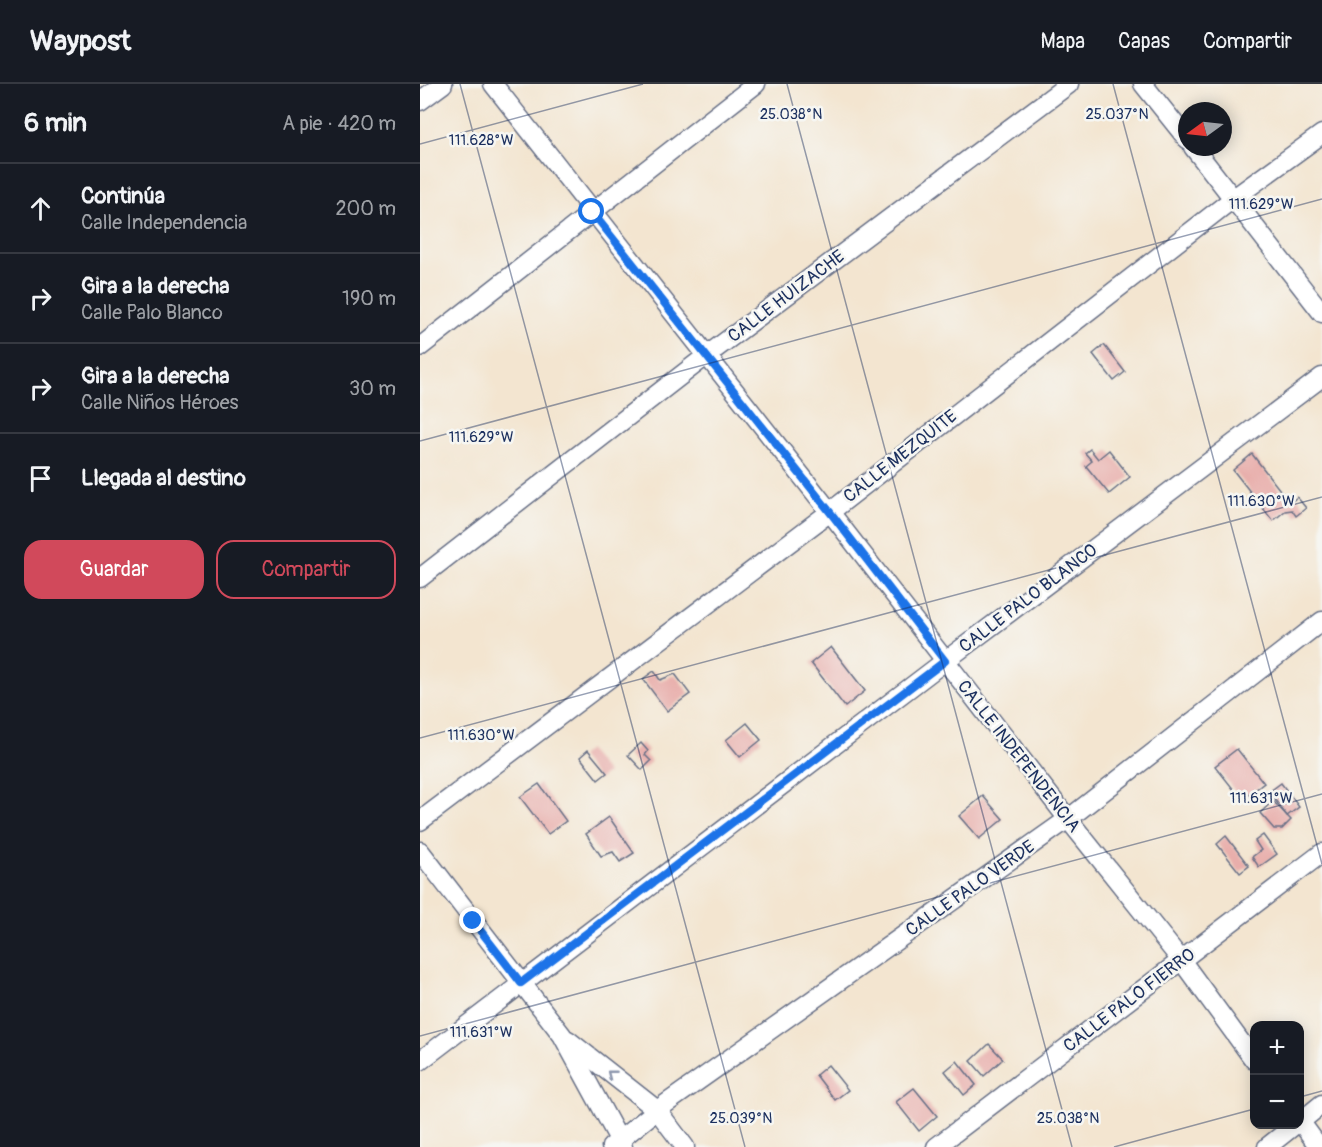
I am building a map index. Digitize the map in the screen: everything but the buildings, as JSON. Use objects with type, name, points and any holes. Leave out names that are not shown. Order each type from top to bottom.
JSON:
[{"type":"street","points":[[420,101],[443,84]]},
{"type":"street","name":"CALLE INDEPENDENCIA","points":[[493,84],[1181,960],[1250,1055]]},
{"type":"street","points":[[420,347],[756,84]]},
{"type":"street","name":"CALLE HUIZACHE","points":[[420,578],[706,356],[1069,84]]},
{"type":"street","points":[[1143,84],[1178,128]]},
{"type":"street","name":"CALLE MEZQUITE","points":[[420,821],[830,512],[1234,198],[1322,134]]},
{"type":"street","points":[[1200,156],[1322,313]]},
{"type":"street","name":"CALLE PALO BLANCO","points":[[420,1061],[1322,377]]},
{"type":"street","name":"CALLE PALO VERDE","points":[[618,1145],[657,1110],[1068,819],[1322,621]]},
{"type":"street","points":[[420,851],[562,1035],[618,1145]]},
{"type":"street","name":"CALLE PALO FIERRO","points":[[936,1147],[1322,853]]},
{"type":"street","points":[[562,1035],[657,1110],[685,1147]]},
{"type":"street","points":[[1304,1119],[1322,1104]]},
{"type":"street","points":[[1304,1127],[1319,1147]]},
{"type":"street","points":[[1267,1147],[1291,1129]]},
{"type":"route","points":[[473,921],[521,983],[945,661],[592,212]]}]
